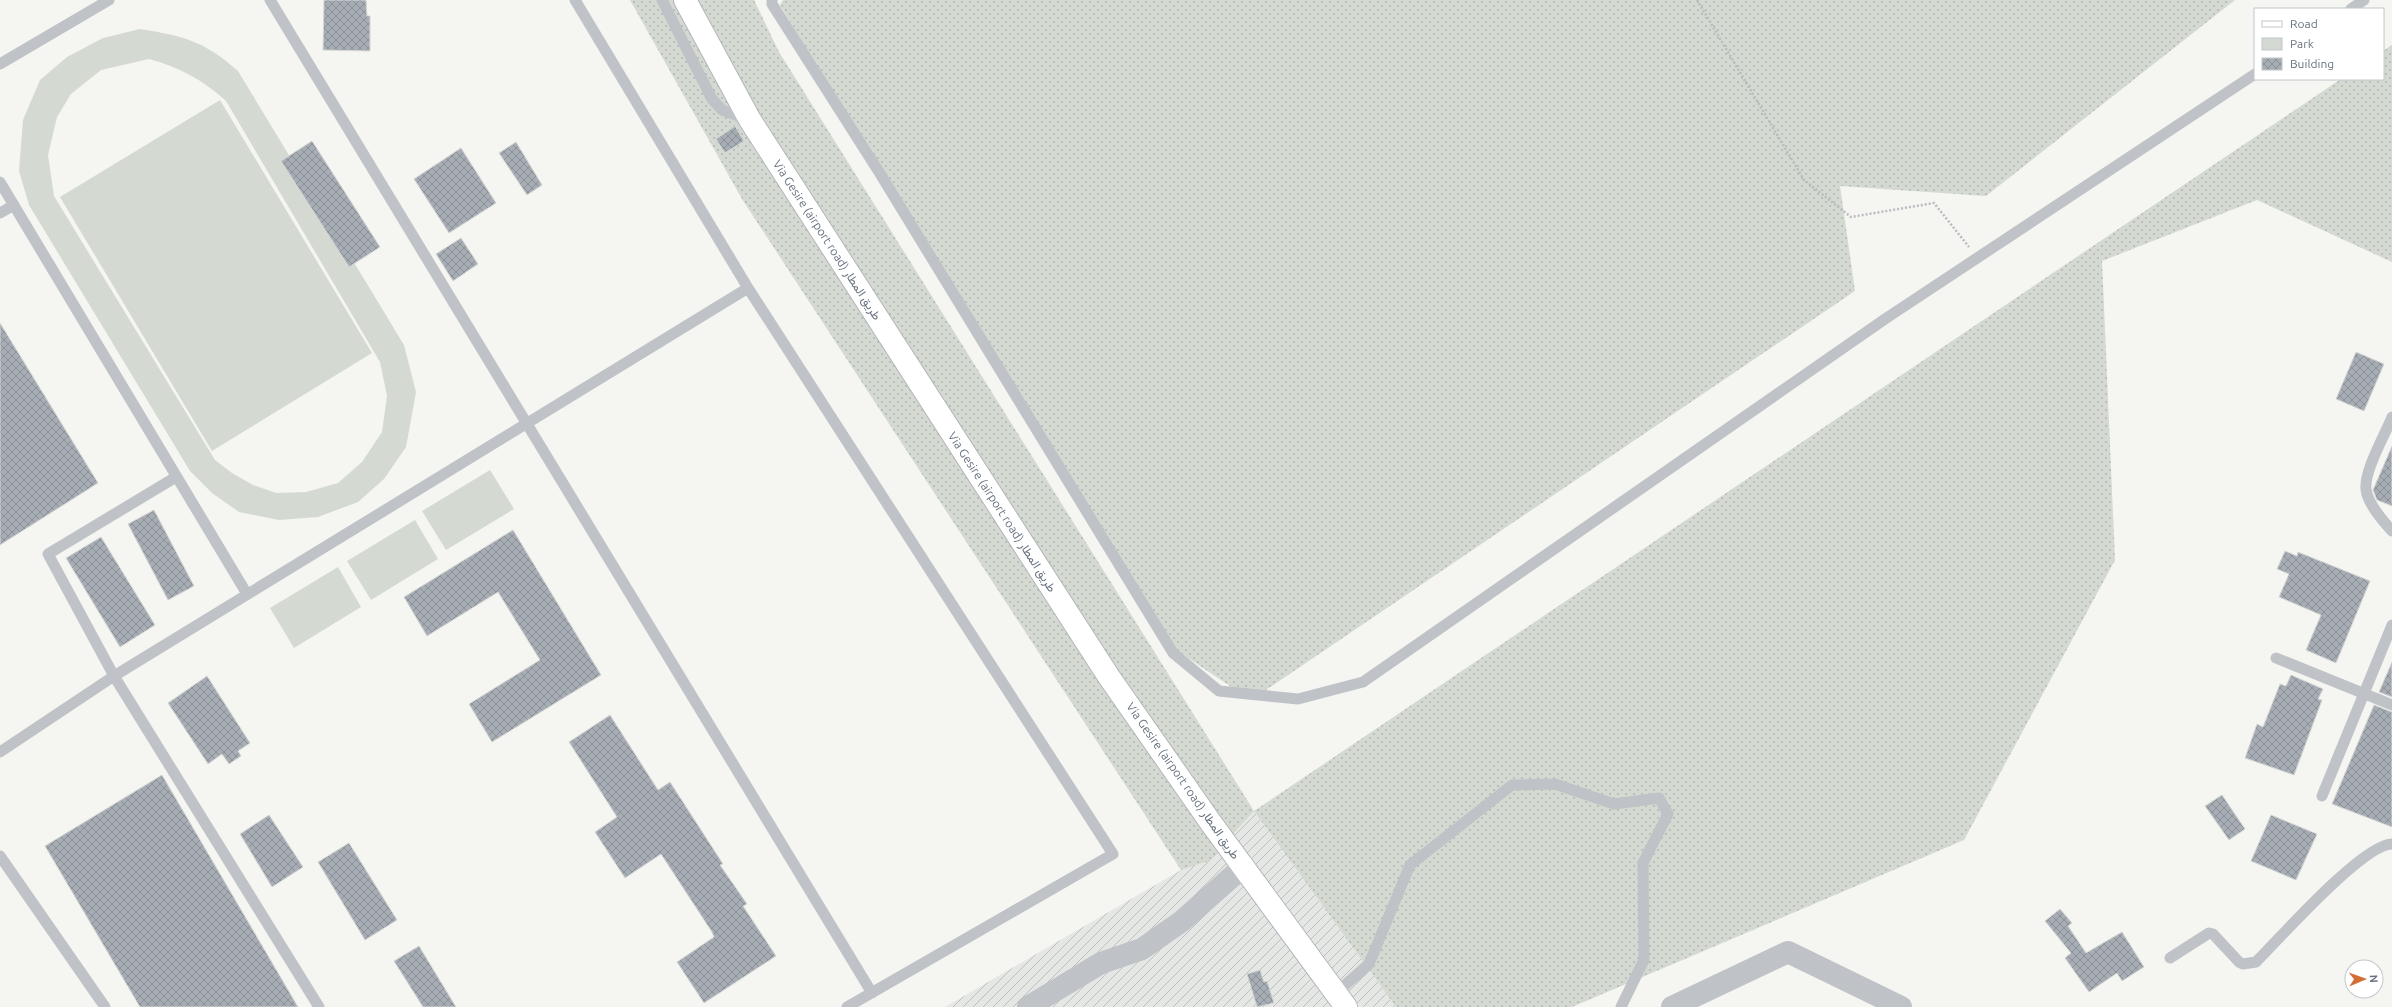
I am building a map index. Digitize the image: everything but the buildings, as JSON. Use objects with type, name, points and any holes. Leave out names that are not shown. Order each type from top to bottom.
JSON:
[{"type":"main road","name":"Via Gesire (airport road) طريق المطار","points":[[685,0],[750,120],[1109,677],[1341,1000]]},
{"type":"street","points":[[1028,1007],[1101,963],[1142,949],[1182,921],[1244,866]]},
{"type":"street","points":[[1672,1007],[1788,952],[1901,1007]]},
{"type":"lane","points":[[0,64],[109,0]]},
{"type":"lane","points":[[270,0],[872,993]]},
{"type":"lane","points":[[575,0],[748,288],[1113,854],[847,1007]]},
{"type":"lane","points":[[662,0],[712,99],[722,110],[750,120]]},
{"type":"lane","points":[[772,0],[772,4],[879,172],[1173,652],[1219,691],[1298,699],[1363,682],[1885,319],[2254,75]]},
{"type":"lane","points":[[2352,8],[2364,0]]},
{"type":"lane","points":[[0,182],[247,594]]},
{"type":"lane","points":[[0,213],[14,205]]},
{"type":"lane","points":[[0,752],[114,676],[748,288]]},
{"type":"lane","points":[[2392,417],[2368,475],[2366,489],[2369,499],[2392,531]]},
{"type":"lane","points":[[176,477],[48,554],[114,676],[319,1007]]},
{"type":"lane","points":[[2322,796],[2392,625]]},
{"type":"lane","points":[[2276,658],[2392,706]]},
{"type":"lane","points":[[1341,1000],[1369,964],[1410,865],[1512,785],[1555,784],[1614,804],[1659,798],[1668,814],[1644,863],[1644,960],[1621,1007]]},
{"type":"lane","points":[[2170,958],[2209,933],[2213,934],[2239,962],[2243,964],[2256,962],[2346,872],[2377,849],[2392,844]]},
{"type":"lane","points":[[0,856],[105,1007]]},
{"type":"path","points":[[1697,0],[1804,180],[1851,217],[1934,203],[1978,258]]},
{"type":"shaded area","points":[[1254,811],[1396,1007],[945,1007],[1181,870],[1209,861]]},
{"type":"green space","points":[[630,0],[754,0],[779,52],[1254,811],[1209,861],[1181,870],[742,199]]},
{"type":"green space","points":[[783,0],[2235,0],[1986,196],[1840,186],[1855,291],[1251,700],[1164,642],[780,5]]},
{"type":"green space","points":[[140,29],[169,34],[204,46],[238,71],[404,345],[416,392],[406,447],[384,479],[358,502],[318,517],[279,520],[239,512],[212,493],[190,471],[29,205],[19,171],[23,120],[40,80],[67,57],[103,38]],"holes":[[[149,59],[160,62],[190,75],[217,93],[226,101],[380,362],[387,396],[382,432],[362,462],[338,483],[306,492],[276,493],[253,485],[232,473],[215,460],[54,196],[48,155],[57,117],[71,94],[101,70]]]},
{"type":"green space","points":[[2392,45],[2392,262],[2257,200],[2102,261],[2115,560],[1964,840],[1572,1007],[1396,1007],[1254,811],[2340,80],[2384,80],[2384,50]]},
{"type":"green space","points":[[220,100],[372,353],[212,451],[60,197]]},
{"type":"green space","points":[[490,470],[514,509],[446,550],[422,511]]},
{"type":"green space","points":[[415,520],[438,559],[371,600],[347,561]]},
{"type":"green space","points":[[338,567],[361,607],[294,648],[270,608]]}]
